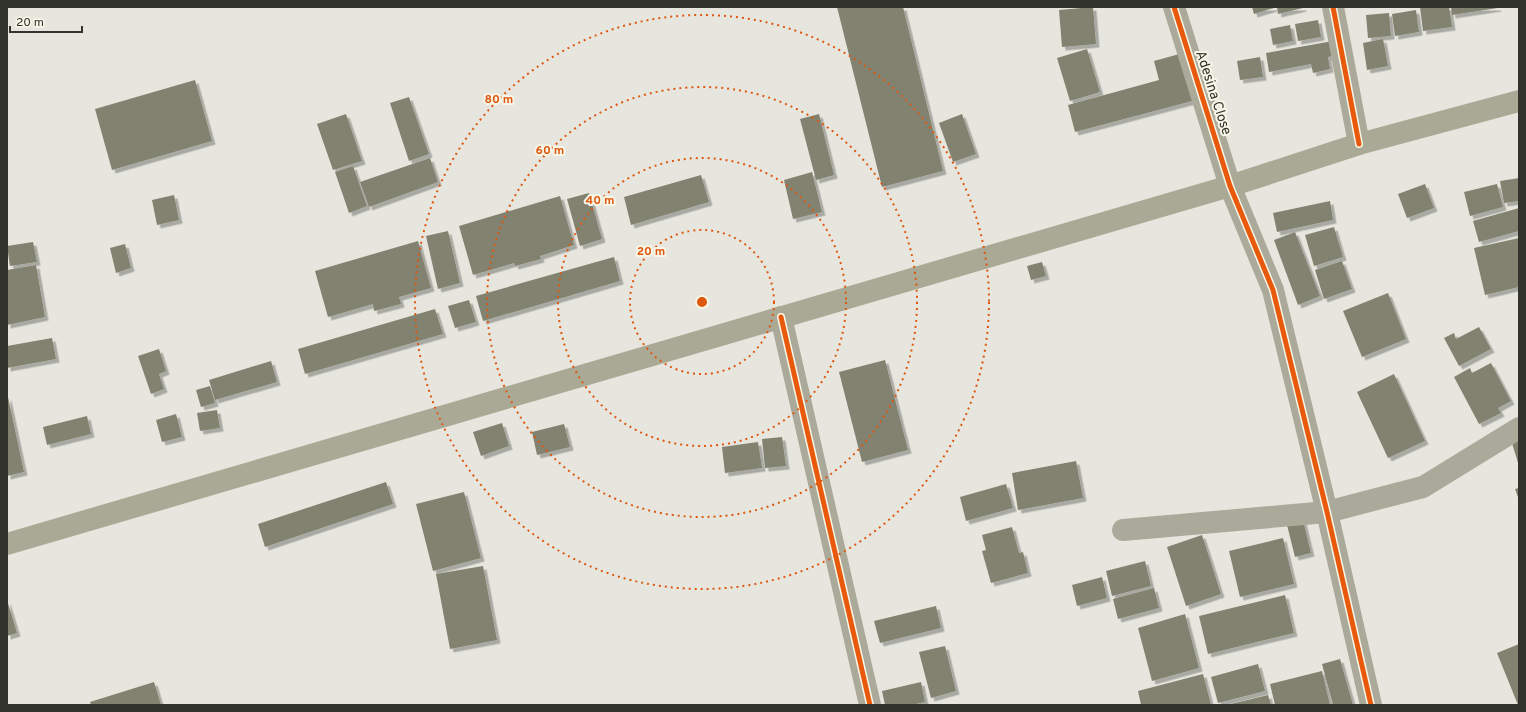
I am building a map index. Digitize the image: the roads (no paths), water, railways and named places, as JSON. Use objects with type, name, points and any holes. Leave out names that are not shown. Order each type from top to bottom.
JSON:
[{"type":"main road","points":[[7,544],[1230,186],[1358,144],[1519,101]]},
{"type":"street","name":"Adesina Close","points":[[1174,7],[1230,186],[1273,290],[1327,512],[1370,705]]},
{"type":"street","points":[[1333,7],[1358,144]]},
{"type":"street","points":[[781,317],[870,705]]},
{"type":"street","points":[[1123,530],[1327,512],[1423,487],[1519,428]]}]
